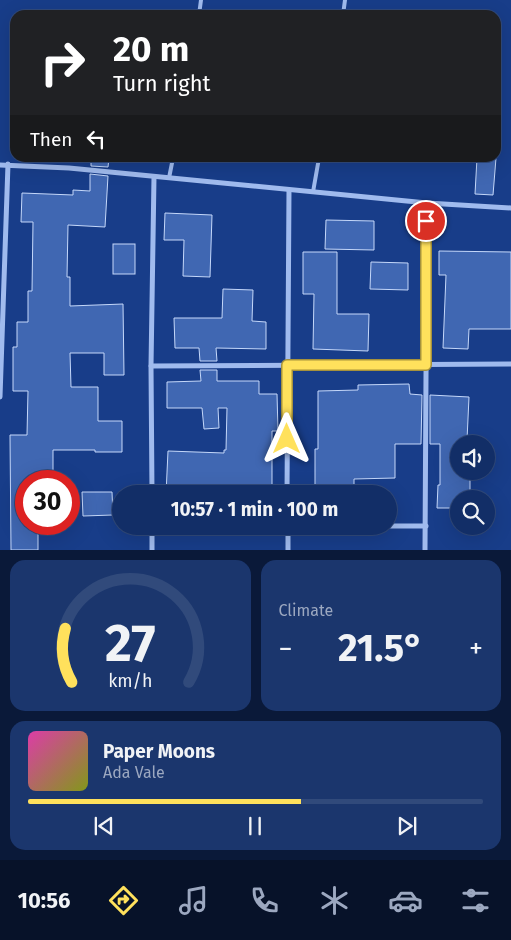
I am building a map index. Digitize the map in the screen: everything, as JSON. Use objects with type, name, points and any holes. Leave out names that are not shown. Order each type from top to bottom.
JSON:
[{"type":"street","points":[[0,164],[426,203],[511,208]]},
{"type":"street","points":[[0,398],[8,164]]},
{"type":"street","points":[[152,485],[151,366],[154,177]]},
{"type":"street","points":[[288,485],[289,190]]},
{"type":"street","points":[[425,550],[426,203]]},
{"type":"street","points":[[151,366],[511,364]]},
{"type":"street","points":[[397,526],[426,526]]},
{"type":"street","points":[[152,535],[152,550]]},
{"type":"street","points":[[288,535],[288,550]]},
{"type":"lane","points":[[169,178],[172,162]]},
{"type":"lane","points":[[313,192],[318,162]]},
{"type":"building","points":[[91,162],[109,162],[108,167],[91,166]]},
{"type":"building","points":[[477,162],[496,162],[493,195],[475,194]]},
{"type":"building","points":[[90,174],[108,176],[105,227],[68,225],[67,277],[70,277],[70,306],[123,304],[124,375],[104,375],[104,353],[70,353],[71,387],[98,387],[98,421],[122,421],[122,452],[53,450],[53,470],[15,470],[15,535],[38,535],[38,550],[11,550],[10,435],[27,435],[28,391],[13,391],[13,347],[17,347],[17,322],[28,322],[28,291],[32,291],[33,222],[21,222],[22,193],[73,195],[73,190],[90,191]]},
{"type":"building","points":[[165,213],[212,215],[210,277],[183,276],[184,240],[164,240]]},
{"type":"building","points":[[326,220],[374,221],[374,250],[325,249]]},
{"type":"building","points":[[113,244],[135,244],[135,274],[113,274]]},
{"type":"building","points":[[439,251],[511,252],[511,329],[469,329],[468,349],[443,348],[446,275],[439,275]]},
{"type":"building","points":[[303,252],[337,252],[337,314],[369,314],[368,351],[313,349],[314,294],[303,294]]},
{"type":"building","points":[[371,262],[408,263],[408,290],[370,289]]},
{"type":"building","points":[[223,289],[253,290],[252,321],[266,322],[266,349],[216,348],[217,361],[200,361],[199,348],[175,348],[174,318],[222,318]]},
{"type":"building","points":[[200,370],[217,370],[217,381],[259,381],[259,394],[277,394],[278,431],[272,431],[272,485],[166,485],[168,451],[224,453],[224,450],[226,450],[227,408],[218,408],[219,428],[204,429],[202,408],[167,408],[167,382],[201,381]]},
{"type":"building","points":[[409,384],[410,394],[422,395],[421,444],[395,444],[395,478],[354,479],[354,485],[315,485],[315,449],[318,449],[318,391],[358,390],[358,385]]},
{"type":"building","points":[[430,395],[469,397],[467,435],[450,435],[450,480],[470,480],[470,490],[450,490],[450,508],[437,508],[438,485],[440,485],[440,444],[430,444]]},
{"type":"building","points":[[82,492],[112,492],[112,515],[83,516]]},
{"type":"route","points":[[287,439],[287,365],[426,365],[426,221]]}]
